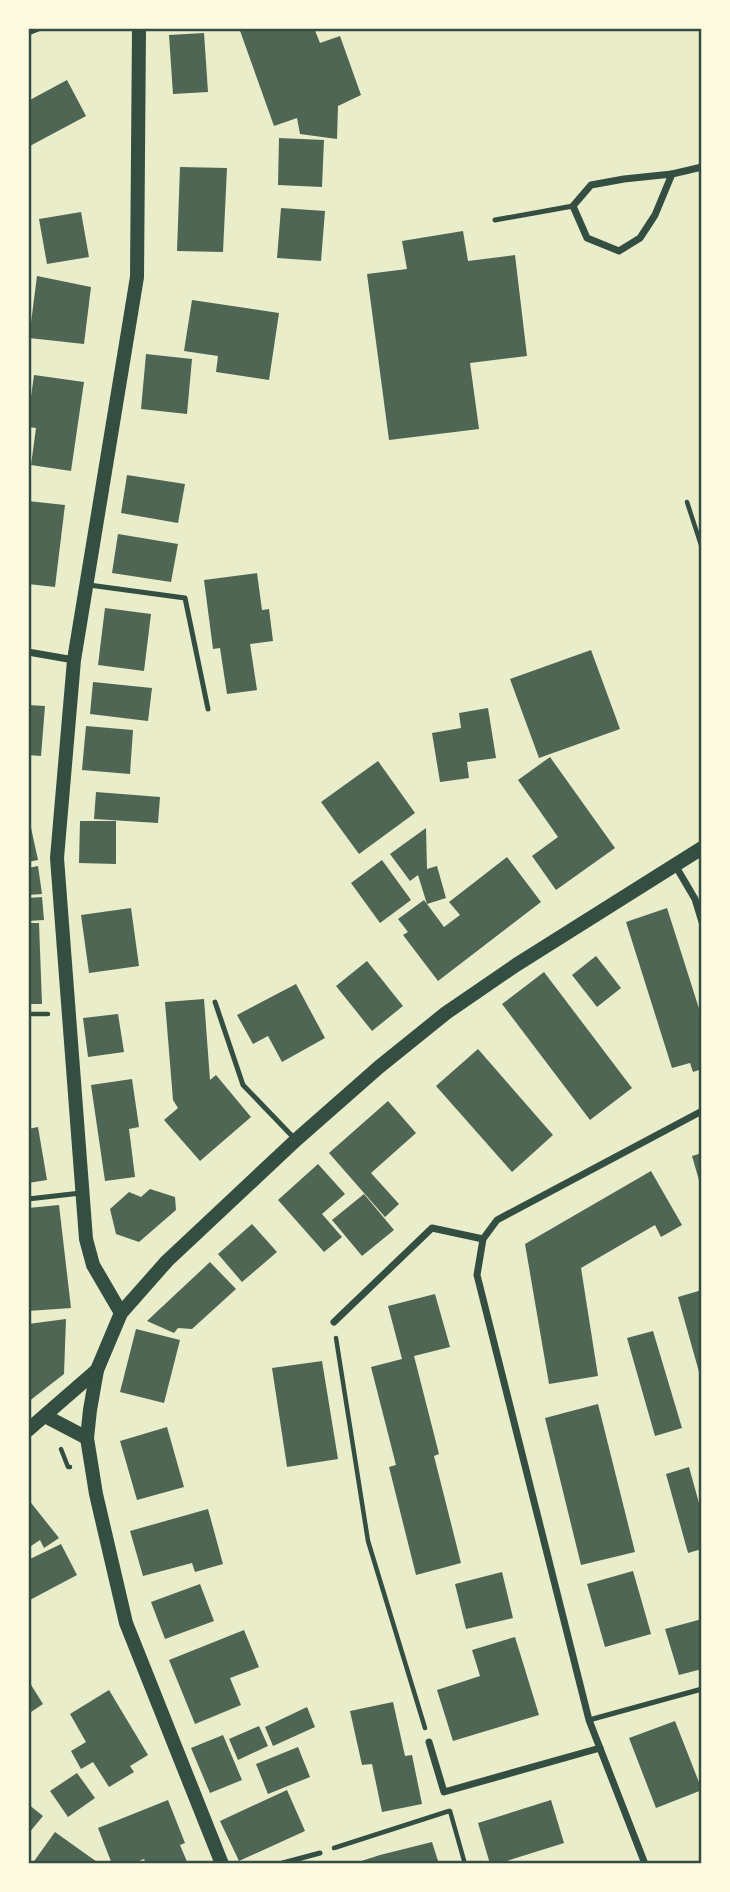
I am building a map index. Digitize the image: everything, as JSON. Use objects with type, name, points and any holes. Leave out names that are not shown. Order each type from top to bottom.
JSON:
[{"type":"main road","points":[[121,1313],[93,1265],[86,1239],[57,858],[74,660],[137,277],[139,28]]},
{"type":"main road","points":[[222,1864],[126,1623],[105,1541],[91,1466],[87,1438],[97,1370],[121,1313],[167,1261],[296,1140],[446,1013],[516,965],[702,848]]},
{"type":"main road","points":[[28,1430],[97,1370]]},
{"type":"main road","points":[[45,1416],[87,1438]]},
{"type":"street","points":[[28,32],[38,28]]},
{"type":"street","points":[[672,174],[655,215],[640,238],[619,251],[587,238],[573,206],[590,185],[672,174],[702,167]]},
{"type":"street","points":[[28,652],[74,660]]},
{"type":"street","points":[[675,865],[695,899],[702,922]]},
{"type":"street","points":[[645,1864],[589,1720],[477,1275],[483,1239],[497,1220],[702,1111]]},
{"type":"street","points":[[334,1322],[432,1228],[483,1239]]},
{"type":"street","points":[[429,1742],[444,1792],[600,1748]]},
{"type":"lane","points":[[495,220],[573,206]]},
{"type":"lane","points":[[86,585],[185,598],[208,709]]},
{"type":"lane","points":[[215,1002],[243,1086],[296,1140]]},
{"type":"lane","points":[[28,1199],[81,1193]]},
{"type":"lane","points":[[589,1720],[702,1689]]},
{"type":"lane","points":[[279,1864],[320,1853]]},
{"type":"path","points":[[687,502],[702,548]]},
{"type":"path","points":[[334,1322],[368,1541],[429,1742]]},
{"type":"path","points":[[51,1444],[63,1450],[68,1467],[91,1466]]},
{"type":"path","points":[[444,1792],[465,1864]]},
{"type":"path","points":[[320,1853],[450,1811]]},
{"type":"building","points":[[239,28],[314,28],[320,43],[340,36],[361,95],[338,106],[337,139],[300,134],[297,118],[274,126]]},
{"type":"building","points":[[204,33],[208,92],[173,94],[169,35]]},
{"type":"building","points":[[67,80],[86,116],[28,147],[28,101]]},
{"type":"building","points":[[279,138],[324,140],[322,187],[278,185]]},
{"type":"building","points":[[180,167],[227,168],[223,252],[177,251]]},
{"type":"building","points":[[281,208],[325,211],[321,261],[277,258]]},
{"type":"building","points":[[81,212],[89,257],[47,264],[39,219]]},
{"type":"building","points":[[463,231],[468,261],[515,255],[527,356],[470,363],[479,429],[389,440],[367,274],[407,269],[402,241]]},
{"type":"building","points":[[37,276],[91,287],[84,344],[29,338]]},
{"type":"building","points":[[192,300],[279,313],[269,380],[216,372],[218,356],[184,351]]},
{"type":"building","points":[[146,354],[192,359],[187,414],[141,409]]},
{"type":"building","points":[[34,375],[84,382],[71,471],[31,465],[36,428],[28,427],[28,419]]},
{"type":"building","points":[[127,475],[185,484],[178,523],[121,513]]},
{"type":"building","points":[[28,501],[65,505],[55,587],[28,584]]},
{"type":"building","points":[[118,534],[178,544],[171,582],[112,573]]},
{"type":"building","points":[[257,573],[262,610],[269,609],[273,641],[250,644],[257,690],[227,694],[220,648],[213,649],[204,580]]},
{"type":"building","points":[[105,608],[151,614],[144,671],[98,665]]},
{"type":"building","points":[[591,650],[620,729],[539,758],[510,679]]},
{"type":"building","points":[[93,682],[152,688],[148,721],[90,714]]},
{"type":"building","points":[[28,705],[45,706],[41,756],[28,755]]},
{"type":"building","points":[[488,708],[496,758],[467,762],[469,778],[440,782],[432,733],[461,728],[459,713]]},
{"type":"building","points":[[86,726],[133,730],[130,774],[82,770]]},
{"type":"building","points":[[550,757],[615,848],[556,890],[532,856],[558,837],[518,780]]},
{"type":"building","points":[[378,761],[415,813],[359,854],[321,802]]},
{"type":"building","points":[[96,792],[160,797],[158,823],[94,819]]},
{"type":"building","points":[[28,814],[38,860],[28,862]]},
{"type":"building","points":[[80,821],[116,821],[116,864],[79,863]]},
{"type":"building","points":[[426,828],[427,869],[437,866],[446,898],[427,904],[418,875],[410,881],[390,854]]},
{"type":"building","points":[[507,857],[541,902],[438,981],[403,935],[408,932],[398,919],[424,900],[444,927],[460,915],[449,902]]},
{"type":"building","points":[[382,860],[411,900],[380,923],[351,883]]},
{"type":"building","points":[[38,866],[42,894],[28,895],[28,868]]},
{"type":"building","points":[[42,897],[44,920],[28,921],[28,898]]},
{"type":"building","points":[[131,908],[139,966],[89,973],[81,915]]},
{"type":"building","points":[[667,908],[702,1018],[702,1069],[693,1072],[690,1063],[672,1068],[626,922]]},
{"type":"building","points":[[28,923],[39,923],[42,1004],[28,1004]]},
{"type":"building","points":[[596,956],[621,988],[597,1007],[572,975]]},
{"type":"building","points":[[367,961],[403,1006],[372,1031],[336,986]]},
{"type":"building","points":[[544,972],[632,1088],[590,1120],[502,1004]]},
{"type":"building","points":[[296,984],[325,1038],[282,1062],[268,1036],[253,1044],[237,1015]]},
{"type":"building","points":[[204,999],[210,1080],[216,1075],[251,1117],[200,1161],[164,1120],[178,1108],[173,1100],[165,1002]]},
{"type":"building","points":[[118,1014],[124,1052],[88,1057],[83,1018]]},
{"type":"building","points":[[478,1049],[553,1135],[512,1172],[436,1086]]},
{"type":"building","points":[[132,1079],[139,1127],[129,1129],[135,1177],[105,1181],[91,1085]]},
{"type":"building","points":[[388,1101],[416,1133],[371,1173],[399,1204],[385,1217],[329,1153]]},
{"type":"building","points":[[38,1127],[47,1180],[28,1183],[28,1129]]},
{"type":"building","points":[[702,1153],[702,1187],[701,1187],[692,1156]]},
{"type":"building","points":[[318,1164],[345,1194],[322,1214],[342,1237],[324,1252],[278,1200]]},
{"type":"building","points":[[651,1171],[682,1225],[661,1237],[655,1225],[581,1268],[598,1376],[549,1384],[525,1244]]},
{"type":"building","points":[[150,1189],[175,1197],[176,1210],[139,1242],[116,1234],[110,1209],[129,1192],[141,1197]]},
{"type":"building","points":[[364,1194],[394,1230],[362,1256],[332,1220]]},
{"type":"building","points":[[59,1205],[71,1308],[28,1311],[28,1208]]},
{"type":"building","points":[[252,1224],[277,1252],[242,1282],[218,1254]]},
{"type":"building","points":[[210,1262],[236,1289],[192,1329],[178,1328],[174,1333],[147,1321]]},
{"type":"building","points":[[702,1290],[702,1379],[701,1379],[678,1297]]},
{"type":"building","points":[[435,1294],[450,1347],[414,1356],[439,1454],[434,1456],[461,1563],[416,1575],[389,1467],[396,1465],[371,1367],[402,1359],[388,1306]]},
{"type":"building","points":[[66,1319],[64,1374],[28,1402],[28,1324]]},
{"type":"building","points":[[136,1329],[180,1340],[164,1403],[120,1392]]},
{"type":"building","points":[[653,1331],[682,1428],[655,1436],[627,1338]]},
{"type":"building","points":[[322,1361],[338,1459],[287,1467],[272,1368]]},
{"type":"building","points":[[598,1404],[635,1552],[581,1565],[545,1418]]},
{"type":"building","points":[[167,1427],[184,1487],[137,1500],[120,1441]]},
{"type":"building","points":[[689,1467],[702,1514],[702,1549],[688,1553],[666,1474]]},
{"type":"building","points":[[28,1499],[59,1538],[44,1548],[40,1540],[28,1548]]},
{"type":"building","points":[[208,1509],[223,1564],[195,1572],[192,1563],[143,1576],[130,1531]]},
{"type":"building","points":[[61,1544],[77,1575],[28,1601],[28,1560]]},
{"type":"building","points":[[633,1571],[651,1634],[605,1647],[587,1584]]},
{"type":"building","points":[[502,1572],[513,1618],[466,1629],[455,1584]]},
{"type":"building","points":[[200,1584],[214,1621],[165,1639],[151,1602]]},
{"type":"building","points":[[702,1619],[702,1669],[679,1675],[665,1629]]},
{"type":"building","points":[[244,1630],[259,1667],[230,1678],[241,1705],[195,1724],[169,1660]]},
{"type":"building","points":[[515,1637],[539,1715],[453,1741],[437,1690],[480,1676],[472,1650]]},
{"type":"building","points":[[28,1680],[43,1704],[28,1714]]},
{"type":"building","points":[[109,1690],[148,1755],[130,1766],[134,1772],[109,1787],[93,1762],[81,1769],[71,1751],[86,1742],[70,1714]]},
{"type":"building","points":[[393,1702],[405,1756],[412,1755],[422,1804],[382,1812],[372,1764],[362,1765],[350,1711]]},
{"type":"building","points":[[307,1707],[315,1727],[273,1746],[265,1727]]},
{"type":"building","points":[[675,1721],[702,1790],[656,1808],[629,1738]]},
{"type":"building","points":[[259,1726],[268,1746],[238,1760],[229,1739]]},
{"type":"building","points":[[223,1735],[242,1780],[210,1793],[191,1748]]},
{"type":"building","points":[[298,1747],[310,1777],[268,1794],[256,1764]]},
{"type":"building","points":[[77,1773],[95,1798],[68,1817],[50,1791]]},
{"type":"building","points":[[287,1790],[305,1831],[239,1861],[220,1821]]},
{"type":"building","points":[[168,1800],[185,1843],[180,1845],[188,1864],[146,1864],[144,1859],[132,1864],[112,1864],[98,1828]]},
{"type":"building","points":[[551,1800],[564,1843],[490,1864],[478,1823]]},
{"type":"building","points":[[28,1804],[43,1816],[28,1834]]},
{"type":"building","points":[[55,1832],[90,1857],[100,1864],[32,1864]]},
{"type":"building","points":[[432,1842],[439,1864],[352,1864],[380,1855]]}]
